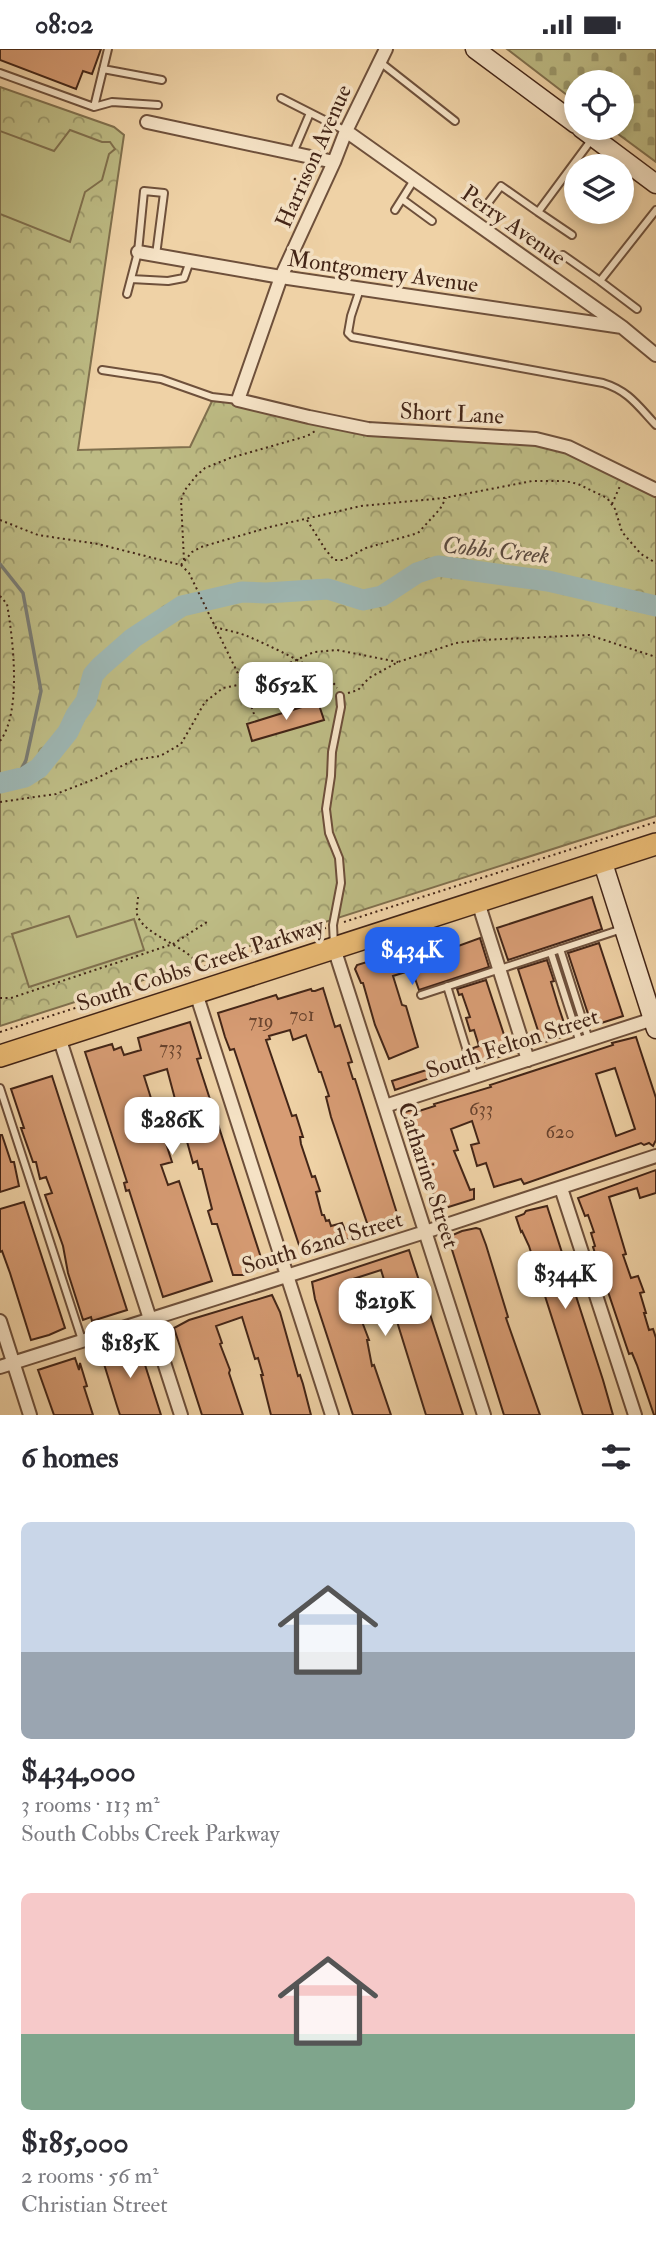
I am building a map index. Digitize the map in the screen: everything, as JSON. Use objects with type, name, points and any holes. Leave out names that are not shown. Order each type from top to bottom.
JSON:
[{"type":"main road","points":[[475,49],[564,115]]},
{"type":"main road","points":[[598,140],[656,184]]},
{"type":"main road","name":"South Cobbs Creek Parkway","points":[[0,1056],[656,844]]},
{"type":"main road","points":[[603,860],[655,1024]]},
{"type":"street","name":"Harrison Avenue","points":[[238,400],[281,278],[346,131],[386,49]]},
{"type":"street","points":[[147,122],[334,162]]},
{"type":"street","name":"Perry Avenue","points":[[346,131],[622,327],[656,355]]},
{"type":"street","name":"Montgomery Avenue","points":[[138,252],[281,278],[622,327]]},
{"type":"street","name":"Short Lane","points":[[238,400],[368,429],[536,439],[568,447],[656,490]]},
{"type":"street","points":[[478,902],[528,1060]]},
{"type":"street","name":"Catharine Street","points":[[334,948],[484,1415]]},
{"type":"street","points":[[203,991],[287,1275],[332,1415]]},
{"type":"street","name":"South Felton Street","points":[[384,1107],[585,1041],[655,1024]]},
{"type":"street","points":[[59,1037],[181,1415]]},
{"type":"street","name":"South 62nd Street","points":[[0,1367],[656,1156]]},
{"type":"street","points":[[561,1188],[635,1415]]},
{"type":"street","points":[[0,1321],[30,1415]]},
{"type":"lane","points":[[94,107],[108,49]]},
{"type":"lane","points":[[380,62],[455,121]]},
{"type":"lane","points":[[103,69],[162,80]]},
{"type":"lane","points":[[0,73],[94,107],[112,102],[158,105]]},
{"type":"lane","points":[[281,98],[346,131]]},
{"type":"lane","points":[[293,153],[310,113]]},
{"type":"lane","points":[[538,212],[582,140]]},
{"type":"lane","points":[[395,210],[414,180]]},
{"type":"lane","points":[[488,203],[501,186],[572,235]]},
{"type":"lane","points":[[127,294],[138,252],[144,191],[164,194],[156,255]]},
{"type":"lane","points":[[402,199],[432,221]]},
{"type":"lane","points":[[600,281],[656,210]]},
{"type":"lane","points":[[564,255],[637,309]]},
{"type":"lane","points":[[131,278],[168,281],[184,278],[190,261]]},
{"type":"lane","points":[[360,289],[349,325],[348,333],[352,337],[603,383],[630,396],[656,425]]},
{"type":"lane","points":[[102,370],[161,379],[212,397],[238,400]]},
{"type":"lane","points":[[334,948],[333,925],[341,883],[339,858],[329,833],[326,809],[332,752],[341,707],[340,696]]},
{"type":"lane","points":[[421,995],[623,929]]},
{"type":"lane","points":[[561,949],[585,1041]]},
{"type":"lane","points":[[551,953],[585,1041]]},
{"type":"lane","points":[[447,986],[475,1077]]},
{"type":"lane","points":[[0,1088],[82,1340]]},
{"type":"path","points":[[184,561],[181,500],[196,476],[205,468],[307,436],[327,421]]},
{"type":"path","points":[[612,505],[625,475]]},
{"type":"path","points":[[181,565],[192,552],[201,547],[306,519],[361,506],[447,497],[532,481],[565,481],[607,498],[615,509],[622,532],[641,554],[656,563]]},
{"type":"path","points":[[306,519],[334,560],[343,559],[366,548],[418,533],[447,497]]},
{"type":"path","points":[[0,520],[38,535],[98,544],[181,565],[189,573],[243,684],[254,714]]},
{"type":"path","points":[[0,596],[7,604],[13,674],[12,708],[6,733],[0,741]]},
{"type":"path","points":[[215,627],[246,636],[323,674],[335,683],[340,696]]},
{"type":"path","points":[[358,690],[369,678],[398,662],[456,643],[589,635],[656,657]]},
{"type":"path","points":[[0,803],[56,794],[134,761],[160,756],[181,744],[205,702],[223,688],[243,684],[314,652],[337,650],[398,662]]},
{"type":"path","points":[[579,847],[581,852]]},
{"type":"path","points":[[138,897],[137,914],[146,927],[173,943],[202,967],[203,991]]},
{"type":"path","points":[[0,997],[11,998],[173,943],[207,922]]},
{"type":"green space","points":[[507,49],[656,49],[656,162],[626,140],[634,140],[634,70],[564,70],[564,93]]},
{"type":"green space","points":[[0,87],[114,127],[124,135],[78,450],[190,447],[215,395],[402,431],[556,445],[656,486],[656,816],[0,1026]]},
{"type":"green space","points":[[70,130],[102,142],[110,142],[115,149],[109,154],[102,180],[85,192],[70,242],[0,214],[0,131],[54,151]]},
{"type":"green space","points":[[69,916],[77,937],[134,919],[144,950],[29,987],[12,934]]},
{"type":"building","points":[[0,49],[101,49],[92,74],[83,71],[76,89],[0,60]]},
{"type":"building","points":[[318,702],[324,720],[252,741],[247,724]]},
{"type":"building","points":[[592,897],[602,929],[508,960],[497,928]]},
{"type":"building","points":[[480,938],[489,967],[419,990],[412,970],[393,976],[402,1005],[406,1006],[418,1047],[389,1059],[375,1025],[363,983],[355,969],[357,965],[403,951],[406,957],[422,952],[423,956],[438,951],[439,953]]},
{"type":"building","points":[[599,943],[623,1016],[592,1026],[568,953]]},
{"type":"building","points":[[547,960],[558,1005],[565,1026],[568,1025],[571,1034],[542,1043],[518,969]]},
{"type":"building","points":[[486,980],[510,1053],[479,1064],[473,1048],[479,1046],[474,1030],[470,1031],[466,1018],[470,1017],[462,994],[459,995],[457,989]]},
{"type":"building","points":[[323,988],[335,1027],[340,1025],[352,1062],[348,1063],[400,1223],[302,1254],[234,1049],[230,1050],[218,1013],[276,995],[278,999],[311,989],[315,991]],"holes":[[[290,1030],[293,1040],[306,1035],[321,1072],[329,1096],[326,1097],[331,1117],[367,1223],[347,1230],[342,1223],[331,1226],[329,1220],[326,1221],[322,1215],[316,1192],[320,1191],[315,1176],[312,1177],[301,1144],[300,1137],[303,1137],[296,1115],[292,1116],[266,1040],[270,1039],[269,1036]]]},
{"type":"building","points":[[190,1022],[201,1058],[197,1059],[264,1267],[244,1275],[233,1275],[217,1224],[212,1224],[208,1211],[212,1209],[202,1169],[199,1169],[197,1161],[193,1163],[176,1115],[179,1114],[167,1069],[144,1076],[156,1114],[147,1117],[153,1134],[162,1131],[172,1162],[161,1165],[168,1185],[179,1181],[212,1281],[163,1297],[129,1190],[126,1191],[124,1183],[127,1182],[85,1052],[112,1044],[114,1050],[121,1047],[124,1055],[141,1050],[138,1038]]},
{"type":"building","points":[[636,1037],[656,1098],[656,1140],[653,1146],[641,1143],[524,1184],[521,1179],[494,1187],[486,1163],[477,1166],[471,1145],[479,1143],[472,1121],[451,1129],[458,1150],[454,1151],[470,1190],[474,1189],[474,1199],[439,1210],[422,1161],[418,1163],[402,1113],[435,1106],[434,1104],[613,1045],[612,1043]],"holes":[[[615,1068],[635,1129],[616,1136],[596,1074]]]},
{"type":"building","points":[[439,1066],[442,1074],[395,1090],[392,1081]]},
{"type":"building","points":[[52,1076],[127,1310],[92,1321],[91,1317],[83,1320],[68,1273],[63,1246],[45,1195],[52,1193],[46,1177],[40,1179],[36,1162],[33,1162],[11,1089]]},
{"type":"building","points":[[0,1135],[11,1162],[14,1162],[19,1186],[0,1192]]},
{"type":"building","points":[[656,1170],[656,1193],[640,1198],[637,1188],[609,1197],[626,1254],[623,1255],[631,1278],[638,1276],[644,1292],[640,1293],[644,1313],[649,1330],[653,1329],[656,1338],[654,1415],[637,1365],[632,1353],[629,1354],[593,1247],[595,1246],[591,1233],[594,1232],[578,1198]]},
{"type":"building","points":[[24,1202],[65,1328],[31,1340],[10,1273],[2,1251],[0,1252],[0,1209]]},
{"type":"building","points":[[547,1206],[613,1415],[583,1415],[529,1246],[516,1217],[526,1211]]},
{"type":"building","points":[[480,1229],[486,1245],[508,1317],[506,1318],[540,1415],[504,1415],[448,1237]]},
{"type":"building","points":[[409,1250],[463,1415],[426,1415],[381,1270],[350,1280],[360,1319],[369,1340],[372,1366],[374,1365],[391,1415],[353,1415],[315,1299],[312,1282]]},
{"type":"building","points":[[272,1295],[280,1312],[311,1415],[271,1415],[258,1358],[255,1359],[242,1317],[216,1326],[243,1415],[202,1415],[174,1328],[189,1320]]},
{"type":"building","points":[[137,1339],[161,1415],[120,1415],[117,1406],[100,1351]]},
{"type":"building","points":[[75,1358],[79,1370],[80,1363],[93,1415],[54,1415],[38,1370]]},
{"type":"waterway","points":[[0,564],[23,593],[41,691],[26,760],[17,779]]},
{"type":"waterway","name":"Cobbs Creek","points":[[0,783],[25,777],[39,768],[68,732],[86,701],[93,675],[100,667],[133,638],[182,606],[242,592],[328,589],[363,600],[382,596],[417,573],[438,566],[548,581],[656,606]]}]
